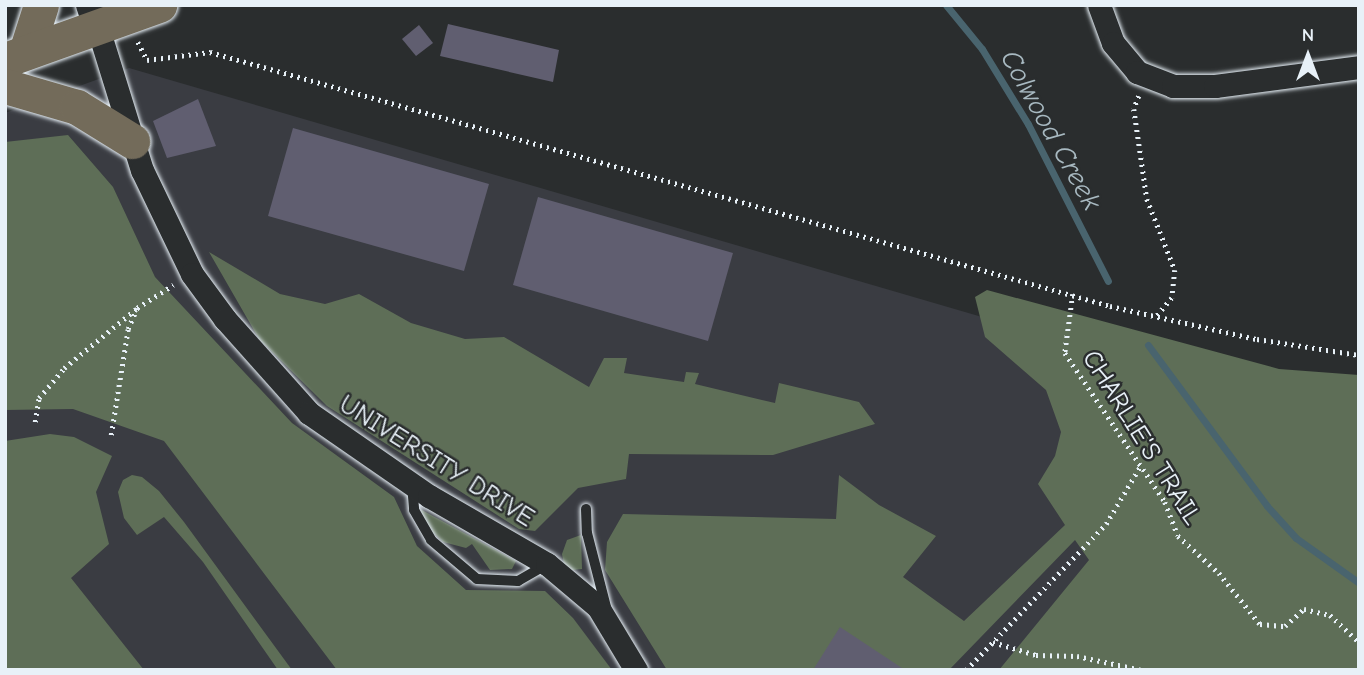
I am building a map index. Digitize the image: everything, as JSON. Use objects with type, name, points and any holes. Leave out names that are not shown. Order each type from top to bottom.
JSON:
[{"type":"main road","points":[[16,56],[41,5]]},
{"type":"main road","points":[[16,56],[94,15],[159,5]]},
{"type":"main road","points":[[5,86],[77,107],[132,141]]},
{"type":"street","points":[[1099,5],[1113,43],[1137,72],[1173,86],[1215,86],[1359,67]]},
{"type":"street","name":"UNIVERSITY DRIVE","points":[[94,15],[132,141],[192,274],[225,319],[309,413],[412,485],[547,564],[598,607],[636,670]]},
{"type":"lane","points":[[412,485],[414,510],[431,540],[477,579],[518,581],[547,564]]},
{"type":"lane","points":[[586,509],[587,533],[613,630]]},
{"type":"path","points":[[142,51],[147,60],[210,52],[1073,294],[1157,316],[1359,355]]},
{"type":"path","points":[[1146,76],[1134,109],[1138,158],[1146,199],[1175,270],[1176,286],[1157,316]]},
{"type":"path","points":[[35,422],[39,398],[90,342],[137,308],[192,274]]},
{"type":"path","name":"CHARLIE'S TRAIL","points":[[1073,294],[1065,353],[1141,465],[1178,537],[1219,573],[1260,624],[1285,626],[1304,609],[1330,614],[1359,642]]},
{"type":"path","points":[[111,435],[121,362],[137,308]]},
{"type":"path","points":[[966,670],[1106,524],[1141,465]]},
{"type":"path","points":[[992,642],[1036,655],[1077,656],[1142,670]]},
{"type":"shaded area","points":[[129,68],[1157,368],[1359,670],[5,670],[5,113]]},
{"type":"green space","points":[[68,135],[113,187],[155,277],[292,423],[394,497],[417,546],[466,590],[545,591],[573,618],[612,670],[337,670],[164,441],[73,409],[5,410],[5,142]]},
{"type":"green space","points":[[209,252],[280,294],[325,304],[359,294],[411,323],[465,339],[504,337],[589,387],[604,358],[627,358],[624,373],[684,382],[686,372],[699,373],[695,384],[775,403],[779,383],[859,402],[875,424],[773,455],[629,454],[626,479],[578,488],[535,531],[519,529],[327,406],[259,339]]},
{"type":"green space","points":[[987,290],[1279,369],[1359,375],[1359,670],[999,670],[1089,560],[1075,540],[949,670],[667,670],[605,570],[607,542],[623,514],[836,519],[839,475],[879,505],[936,536],[903,577],[964,621],[1065,525],[1038,484],[1055,456],[1061,432],[1046,390],[985,337],[975,297]]},
{"type":"green space","points":[[50,434],[74,437],[112,456],[96,492],[109,544],[71,578],[144,670],[5,670],[5,441]]},
{"type":"green space","points":[[132,475],[142,477],[159,491],[292,670],[278,670],[203,562],[164,517],[137,535],[124,518],[118,492],[123,480]]},
{"type":"green space","points":[[420,509],[516,561],[512,569],[490,570],[472,544],[466,548],[443,542],[427,527]]},
{"type":"green space","points":[[581,535],[582,569],[572,570],[564,564],[562,554],[567,540]]},
{"type":"building","points":[[448,24],[559,50],[553,82],[440,56]]},
{"type":"building","points":[[419,25],[433,43],[416,56],[402,39]]},
{"type":"building","points":[[198,99],[216,146],[167,158],[153,121]]},
{"type":"building","points":[[293,128],[489,184],[464,271],[268,216]]},
{"type":"building","points":[[538,197],[733,253],[708,341],[513,285]]},
{"type":"building","points":[[840,627],[905,670],[813,670]]},
{"type":"waterway","name":"Colwood Creek","points":[[946,5],[982,49],[1028,124],[1108,281]]},
{"type":"waterway","name":"Colwood Creek","points":[[1148,345],[1267,506],[1296,538],[1359,583]]}]
